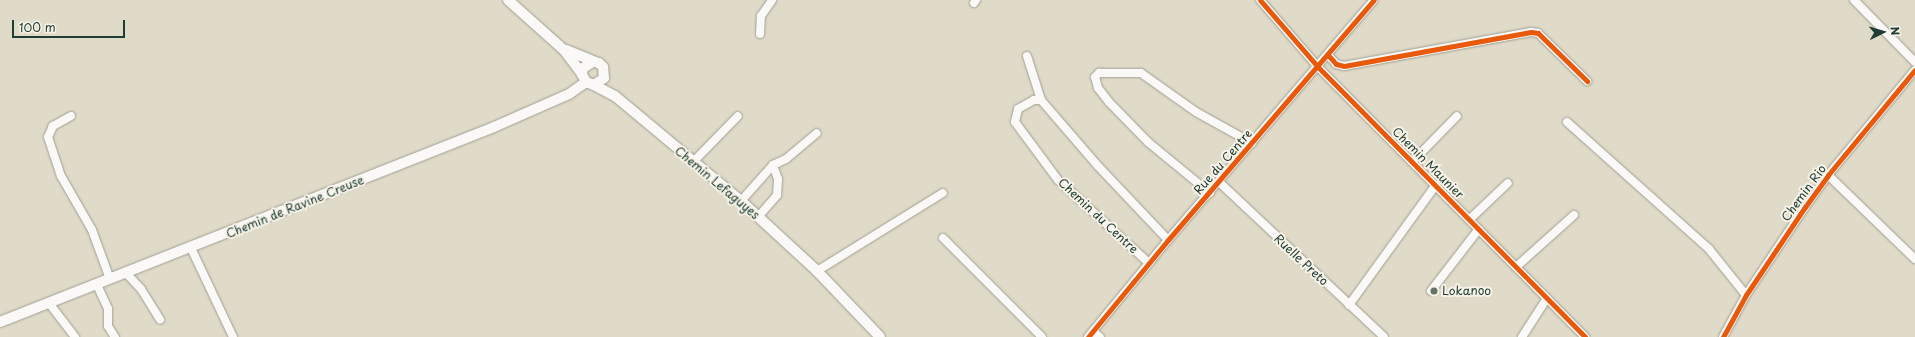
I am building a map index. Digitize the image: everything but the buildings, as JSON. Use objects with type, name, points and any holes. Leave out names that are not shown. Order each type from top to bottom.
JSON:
[{"type":"main road","name":"Chemin Lefaguyes","points":[[508,0],[564,50],[587,80],[615,96],[758,217],[817,271],[880,337]]},
{"type":"main road","name":"Chemin Lefaguyes","points":[[564,50],[593,62]]},
{"type":"main road","points":[[593,62],[598,63],[605,73],[600,83],[587,80],[583,68],[593,62]]},
{"type":"main road","name":"Chemin Lefaguyes","points":[[605,73],[615,96]]},
{"type":"main road","name":"Chemin de Ravine Creuse","points":[[0,322],[191,248],[494,127],[569,94],[587,80]]},
{"type":"street","points":[[760,34],[761,16],[772,0]]},
{"type":"street","name":"Chemin Maunier","points":[[1260,0],[1318,67],[1470,219],[1585,337]]},
{"type":"street","name":"Rue du Centre","points":[[1094,335],[1168,240],[1210,193],[1374,0]]},
{"type":"street","points":[[1854,0],[1915,62]]},
{"type":"street","points":[[1328,55],[1336,64],[1344,66],[1531,32],[1538,33],[1587,81]]},
{"type":"street","points":[[1027,56],[1041,100],[1098,166],[1168,240]]},
{"type":"street","name":"Chemin Rio","points":[[1723,337],[1746,295],[1828,175],[1915,70]]},
{"type":"street","points":[[1210,193],[1148,142],[1105,98],[1098,88],[1095,77],[1099,73],[1141,73],[1196,112],[1252,144]]},
{"type":"street","name":"Chemin du Centre","points":[[1041,100],[1034,100],[1018,109],[1015,122],[1058,180],[1149,263]]},
{"type":"street","points":[[71,116],[53,126],[48,137],[61,176],[92,230],[110,279]]},
{"type":"street","points":[[693,162],[738,116]]},
{"type":"street","name":"Chemin Maunier","points":[[1412,162],[1457,116]]},
{"type":"street","points":[[1567,122],[1709,249],[1746,295]]},
{"type":"street","points":[[741,202],[773,165],[786,159],[817,133]]},
{"type":"street","points":[[758,217],[777,195],[778,179],[773,165]]},
{"type":"street","name":"Chemin Rio","points":[[1828,175],[1915,259]]},
{"type":"street","name":"Ruelle Preto","points":[[1219,182],[1384,337]]},
{"type":"street","points":[[1470,219],[1508,183]]},
{"type":"street","name":"Chemin Maunier","points":[[1349,305],[1436,185]]},
{"type":"street","points":[[817,271],[943,193]]},
{"type":"street","points":[[1516,267],[1574,215]]},
{"type":"street","points":[[1431,291],[1479,229]]},
{"type":"street","points":[[943,238],[1042,337]]},
{"type":"street","points":[[191,248],[234,337]]},
{"type":"street","points":[[126,273],[141,290],[160,320]]},
{"type":"street","points":[[97,285],[108,309],[108,326],[115,337]]},
{"type":"street","points":[[1522,337],[1547,298]]},
{"type":"street","points":[[49,303],[75,337]]},
{"type":"cycle path","points":[[1260,0],[1318,67],[1585,337]]},
{"type":"cycle path","points":[[1088,337],[1168,240],[1374,0]]},
{"type":"cycle path","points":[[1328,55],[1336,64],[1344,66],[1531,32],[1538,33],[1587,81]]},
{"type":"cycle path","points":[[1723,337],[1746,295],[1828,175],[1915,70]]},
{"type":"place","name":"Lokanoo","points":[[1434,291]]}]
